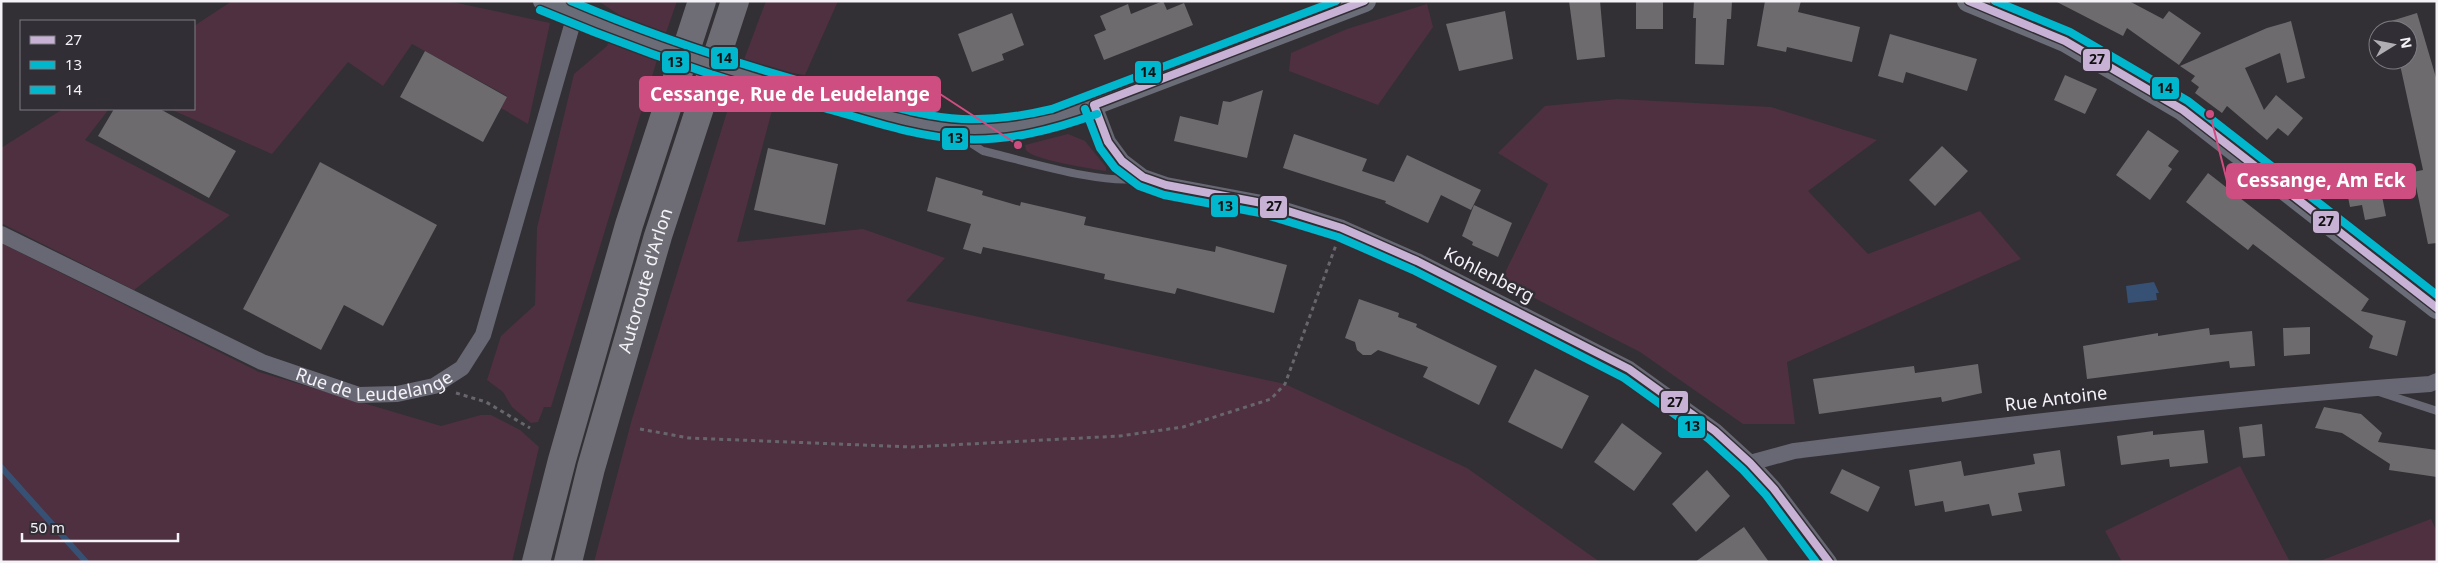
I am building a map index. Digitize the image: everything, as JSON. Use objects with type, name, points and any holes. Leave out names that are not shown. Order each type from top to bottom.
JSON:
[{"type":"highway","name":"Autoroute d'Arlon","points":[[536,562],[562,460],[629,225],[702,1]]},
{"type":"highway","name":"Autoroute d'Arlon","points":[[568,562],[591,468],[658,236],[735,1]]},
{"type":"main road","points":[[544,1],[699,61],[780,87],[931,125],[961,129],[1030,125],[1055,119],[1094,106],[1365,1]]},
{"type":"main road","points":[[1968,1],[2065,41],[2182,110],[2437,308]]},
{"type":"street","name":"Rue de Leudelange","points":[[1,234],[262,362],[359,395],[397,394],[434,386],[462,368],[483,334],[575,14]]},
{"type":"street","name":"Kohlenberg","points":[[1094,106],[1108,142],[1122,161],[1143,177],[1166,185],[1262,203],[1342,228],[1417,261],[1629,369],[1715,431],[1750,463],[1774,489],[1829,562]]},
{"type":"street","name":"Rue Antoine","points":[[1750,463],[1794,451],[2092,415],[2268,396],[2430,384],[2437,381]]},
{"type":"lane","points":[[961,129],[969,142],[983,151],[1107,179],[1129,180],[1143,177]]},
{"type":"lane","name":"Rue Antoine","points":[[2369,388],[2437,411]]},
{"type":"path","points":[[640,429],[689,438],[912,446],[1120,436],[1183,426],[1271,399],[1285,384],[1342,228]]},
{"type":"path","points":[[434,386],[486,402],[530,428]]},
{"type":"shaded area","points":[[232,1],[448,1],[550,23],[528,124],[501,108],[507,96],[412,44],[383,86],[348,62],[272,154],[172,110],[195,110],[195,25]]},
{"type":"shaded area","points":[[598,1],[677,1],[661,47],[551,407],[544,407],[538,422],[531,423],[512,407],[503,392],[487,380],[501,336],[535,305],[537,228],[574,74],[607,46],[618,14]]},
{"type":"shaded area","points":[[766,1],[838,1],[805,75],[785,72],[774,103],[737,242],[863,229],[945,258],[906,301],[1285,384],[1467,468],[1600,562],[594,562],[632,419],[739,73]]},
{"type":"shaded area","points":[[1427,4],[1433,27],[1378,105],[1289,71],[1291,53],[1347,29]]},
{"type":"shaded area","points":[[1618,99],[1771,107],[1877,140],[1808,191],[1868,254],[1980,211],[2021,259],[1787,362],[1795,424],[1743,424],[1640,352],[1501,281],[1548,184],[1498,153],[1545,106]]},
{"type":"shaded area","points":[[61,110],[108,110],[85,140],[230,215],[134,290],[1,223],[1,148]]},
{"type":"shaded area","points":[[1068,134],[1085,141],[1106,167],[1106,171],[1053,161],[1033,155],[1026,150],[1025,145]]},
{"type":"shaded area","points":[[1,243],[259,372],[441,426],[481,415],[491,415],[520,430],[539,447],[512,562],[1,562]]},
{"type":"shaded area","points":[[2240,466],[2290,562],[2122,562],[2105,531]]},
{"type":"shaded area","points":[[2431,519],[2437,532],[2437,562],[2317,562]]},
{"type":"water","points":[[2154,282],[2159,293],[2156,293],[2157,300],[2128,303],[2126,286]]},
{"type":"building","points":[[1163,1],[1167,10],[1184,3],[1193,25],[1104,60],[1094,35],[1106,30],[1100,16],[1128,4],[1131,14]]},
{"type":"building","points":[[1569,1],[1600,1],[1605,57],[1577,60]]},
{"type":"building","points":[[1636,1],[1663,1],[1663,29],[1636,29]]},
{"type":"building","points":[[1694,1],[1732,1],[1731,19],[1727,19],[1724,65],[1695,64],[1696,18],[1693,18]]},
{"type":"building","points":[[1765,1],[1801,1],[1798,12],[1860,27],[1852,62],[1787,47],[1786,52],[1757,46]]},
{"type":"building","points":[[2055,1],[2129,1],[2163,19],[2169,11],[2201,33],[2179,65],[2127,28],[2123,36]]},
{"type":"building","points":[[1505,11],[1513,59],[1459,71],[1446,24]]},
{"type":"building","points":[[1012,13],[1024,45],[1002,54],[1004,60],[972,72],[958,34]]},
{"type":"building","points":[[2417,13],[2437,81],[2437,243],[2428,244],[2413,172],[2423,170],[2401,70],[2418,70],[2418,20],[2394,20]]},
{"type":"building","points":[[2291,21],[2305,78],[2287,83],[2280,53],[2245,68],[2264,110],[2276,95],[2303,118],[2288,136],[2278,128],[2267,140],[2227,106],[2222,113],[2195,93],[2199,87],[2191,81],[2195,76],[2180,66],[2267,28]]},
{"type":"building","points":[[1890,34],[1977,59],[1967,91],[1906,72],[1903,83],[1878,76]]},
{"type":"building","points":[[425,51],[507,97],[483,142],[400,97]]},
{"type":"building","points":[[2065,75],[2097,89],[2085,114],[2054,100]]},
{"type":"building","points":[[1263,90],[1247,158],[1174,141],[1180,116],[1218,125],[1223,101],[1230,102]]},
{"type":"building","points":[[113,110],[162,110],[236,151],[209,198],[98,136]]},
{"type":"building","points":[[2148,130],[2179,151],[2168,166],[2172,169],[2150,200],[2116,175]]},
{"type":"building","points":[[1294,134],[1367,159],[1362,171],[1394,182],[1407,155],[1481,190],[1471,210],[1441,195],[1428,223],[1385,203],[1386,201],[1283,168]]},
{"type":"building","points":[[1942,146],[1968,171],[1935,206],[1909,180]]},
{"type":"building","points":[[768,148],[838,164],[825,225],[754,210]]},
{"type":"building","points":[[320,162],[437,225],[383,326],[344,305],[321,350],[243,309]]},
{"type":"building","points":[[2208,173],[2369,299],[2361,311],[2406,321],[2397,356],[2369,348],[2373,336],[2253,244],[2248,250],[2186,202]]},
{"type":"building","points":[[936,177],[983,191],[982,195],[1020,206],[1021,202],[1086,217],[1084,225],[1215,252],[1216,246],[1287,265],[1274,313],[1177,288],[1175,294],[1104,279],[1105,274],[983,247],[981,254],[963,249],[971,224],[927,211]]},
{"type":"building","points":[[2379,181],[2386,216],[2365,220],[2362,205],[2350,207],[2346,187]]},
{"type":"building","points":[[1474,205],[1512,223],[1498,257],[1472,245],[1473,242],[1462,236]]},
{"type":"building","points":[[1359,299],[1399,313],[1398,317],[1417,324],[1416,327],[1497,366],[1479,405],[1423,377],[1428,367],[1378,350],[1371,355],[1363,355],[1357,350],[1355,342],[1345,338]]},
{"type":"building","points":[[2310,327],[2310,354],[2284,356],[2283,328]]},
{"type":"building","points":[[2209,328],[2210,335],[2252,331],[2255,366],[2230,368],[2229,361],[2087,379],[2083,346],[2158,333],[2158,336]]},
{"type":"building","points":[[1978,364],[1982,393],[1942,402],[1941,397],[1819,414],[1813,379],[1914,366],[1915,373]]},
{"type":"building","points":[[1535,369],[1589,396],[1562,449],[1508,422]]},
{"type":"building","points":[[2324,407],[2361,414],[2382,433],[2378,442],[2437,450],[2437,477],[2389,470],[2390,464],[2342,433],[2315,428]]},
{"type":"building","points":[[1622,423],[1662,453],[1634,491],[1594,462]]},
{"type":"building","points":[[2262,424],[2265,456],[2243,458],[2239,427]]},
{"type":"building","points":[[2204,430],[2208,463],[2170,467],[2169,459],[2121,465],[2117,436],[2153,431],[2153,435]]},
{"type":"building","points":[[2060,450],[2065,486],[2018,493],[2022,511],[1992,516],[1989,504],[1945,512],[1943,501],[1915,506],[1909,470],[1961,461],[1964,476],[2035,464],[2033,454]]},
{"type":"building","points":[[1842,469],[1880,487],[1868,512],[1830,493]]},
{"type":"building","points":[[1707,470],[1730,496],[1696,532],[1672,504]]},
{"type":"building","points":[[1744,527],[1769,562],[1695,562]]},
{"type":"waterway","points":[[1,467],[86,562]]},
{"type":"transit line","name":"14","points":[[571,1],[673,41],[777,74],[918,113],[962,119],[1007,117],[1052,109],[1336,1]]},
{"type":"transit line","name":"27","points":[[1094,105],[1364,1]]},
{"type":"transit line","name":"27","points":[[1969,1],[2065,41],[2183,110],[2437,308]]},
{"type":"transit line","name":"14","points":[[1995,1],[2070,32],[2188,101],[2437,295]]},
{"type":"transit line","name":"13","points":[[540,10],[650,53],[724,79],[883,125],[945,138],[995,139],[1012,137],[1047,130],[1097,114]]},
{"type":"transit line","name":"27","points":[[1094,105],[1108,142],[1122,161],[1143,177],[1166,185],[1262,203],[1342,228],[1417,261],[1629,369],[1715,431],[1750,463],[1774,489],[1829,562]]},
{"type":"transit line","name":"13","points":[[1085,109],[1100,148],[1115,168],[1139,186],[1164,195],[1260,213],[1338,237],[1413,270],[1624,378],[1709,439],[1743,470],[1766,495],[1816,562]]},
{"type":"place","name":"Cessange, Am Eck","points":[[2210,114]]},
{"type":"place","name":"Cessange, Rue de Leudelange","points":[[1018,145]]}]
